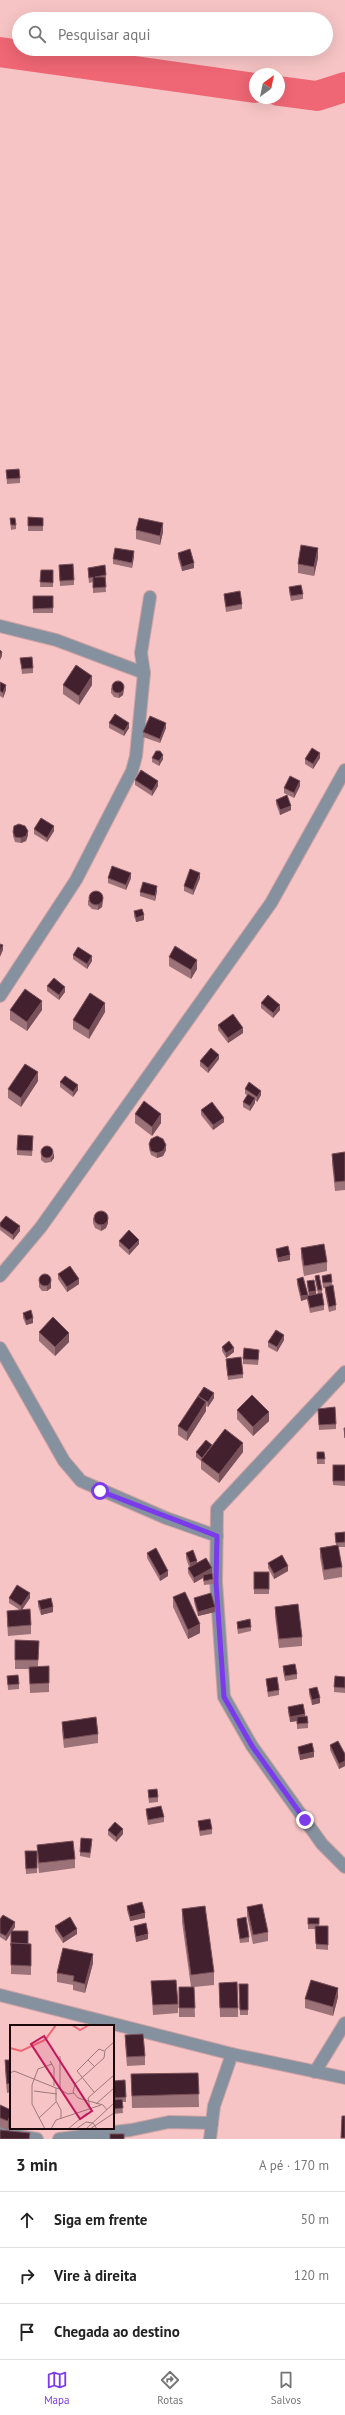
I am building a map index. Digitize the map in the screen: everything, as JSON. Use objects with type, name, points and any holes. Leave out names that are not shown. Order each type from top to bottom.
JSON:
[{"type":"street","points":[[0,996],[76,880],[132,771],[136,756],[144,673],[141,652],[150,597]]},
{"type":"street","points":[[0,626],[56,640],[144,673]]},
{"type":"street","points":[[0,1276],[41,1227],[271,903],[345,770]]},
{"type":"street","points":[[0,1348],[64,1462],[81,1481],[166,1518],[217,1536]]},
{"type":"street","points":[[345,1372],[217,1509],[216,1582],[224,1697],[252,1746],[322,1844],[340,1857],[345,1867]]},
{"type":"street","points":[[0,1994],[232,2054],[345,2078]]},
{"type":"street","points":[[315,2072],[345,2023]]},
{"type":"street","points":[[210,2139],[214,2106],[232,2054]]},
{"type":"street","points":[[59,2139],[131,2130],[169,2122],[212,2123]]},
{"type":"street","points":[[0,2133],[37,2139]]},
{"type":"building","points":[[19,469],[20,478],[7,479],[6,470]]},
{"type":"building","points":[[28,517],[43,518],[43,526],[28,526]]},
{"type":"building","points":[[10,518],[15,518],[16,525],[11,525]]},
{"type":"building","points":[[139,518],[163,523],[160,536],[136,530]]},
{"type":"building","points":[[301,545],[318,548],[314,567],[298,564]]},
{"type":"building","points":[[115,548],[134,551],[132,563],[113,559]]},
{"type":"building","points":[[190,549],[194,563],[182,567],[178,553]]},
{"type":"building","points":[[73,564],[74,580],[60,581],[59,565]]},
{"type":"building","points":[[105,565],[106,575],[95,577],[105,577],[106,587],[93,588],[93,577],[89,578],[88,568]]},
{"type":"building","points":[[41,570],[53,570],[53,583],[40,582]]},
{"type":"building","points":[[301,585],[303,594],[291,596],[289,587]]},
{"type":"building","points":[[240,591],[242,604],[226,607],[224,594]]},
{"type":"building","points":[[33,596],[53,596],[53,608],[33,609]]},
{"type":"building","points":[[32,657],[33,668],[22,669],[20,658]]},
{"type":"building","points":[[76,665],[92,676],[79,696],[63,685]]},
{"type":"building","points":[[116,681],[120,681],[124,687],[120,693],[116,693],[112,689],[112,685]]},
{"type":"building","points":[[0,682],[6,685],[3,693],[0,691]]},
{"type":"building","points":[[115,714],[129,723],[124,731],[109,723]]},
{"type":"building","points":[[150,716],[166,723],[160,739],[143,732]]},
{"type":"building","points":[[312,748],[320,753],[313,764],[305,759]]},
{"type":"building","points":[[156,751],[160,751],[163,755],[159,761],[152,758]]},
{"type":"building","points":[[141,770],[158,781],[152,791],[135,780]]},
{"type":"building","points":[[290,776],[300,781],[294,793],[284,788]]},
{"type":"building","points":[[287,795],[291,806],[280,810],[276,800]]},
{"type":"building","points":[[41,818],[54,826],[47,838],[34,829]]},
{"type":"building","points":[[19,824],[25,826],[28,831],[26,836],[21,838],[15,837],[13,832],[14,826]]},
{"type":"building","points":[[112,866],[131,873],[126,885],[108,878]]},
{"type":"building","points":[[190,869],[200,873],[193,890],[184,886]]},
{"type":"building","points":[[143,882],[157,886],[155,896],[140,892]]},
{"type":"building","points":[[93,891],[99,891],[103,895],[103,901],[99,905],[93,905],[89,901],[89,895]]},
{"type":"building","points":[[142,909],[144,915],[136,918],[134,911]]},
{"type":"building","points":[[0,944],[3,945],[0,952]]},
{"type":"building","points":[[175,946],[197,960],[191,970],[169,957]]},
{"type":"building","points":[[78,947],[92,956],[87,964],[73,955]]},
{"type":"building","points":[[54,978],[65,987],[59,995],[47,986]]},
{"type":"building","points":[[25,989],[42,1001],[27,1022],[10,1010]]},
{"type":"building","points":[[90,993],[105,1003],[89,1030],[73,1020]]},
{"type":"building","points":[[268,995],[280,1005],[273,1013],[261,1003]]},
{"type":"building","points":[[233,1014],[243,1028],[228,1038],[218,1025]]},
{"type":"building","points":[[211,1048],[219,1055],[208,1068],[200,1061]]},
{"type":"building","points":[[25,1064],[38,1072],[21,1098],[8,1089]]},
{"type":"building","points":[[65,1076],[78,1085],[73,1092],[60,1082]]},
{"type":"building","points":[[249,1082],[261,1091],[257,1097],[245,1089]]},
{"type":"building","points":[[248,1094],[255,1098],[250,1106],[243,1102]]},
{"type":"building","points":[[144,1101],[161,1114],[152,1127],[135,1114]]},
{"type":"building","points":[[212,1102],[224,1118],[213,1125],[201,1110]]},
{"type":"building","points":[[18,1135],[33,1136],[32,1151],[17,1150]]},
{"type":"building","points":[[157,1136],[163,1139],[166,1145],[163,1151],[157,1153],[151,1151],[149,1144],[151,1139]]},
{"type":"building","points":[[49,1146],[52,1147],[52,1157],[45,1158],[42,1157],[41,1150],[42,1147]]},
{"type":"building","points":[[345,1152],[345,1181],[335,1182],[332,1154]]},
{"type":"building","points":[[98,1211],[104,1211],[108,1215],[108,1221],[104,1225],[98,1225],[94,1221],[94,1215]]},
{"type":"building","points":[[6,1216],[20,1226],[13,1235],[0,1226],[0,1223]]},
{"type":"building","points":[[129,1230],[139,1240],[129,1250],[119,1241]]},
{"type":"building","points":[[324,1244],[327,1262],[304,1266],[301,1248]]},
{"type":"building","points":[[288,1246],[290,1255],[278,1258],[276,1249]]},
{"type":"building","points":[[70,1266],[79,1279],[67,1287],[58,1274]]},
{"type":"building","points":[[43,1274],[47,1274],[51,1280],[47,1286],[43,1286],[39,1282],[39,1278]]},
{"type":"building","points":[[331,1274],[332,1282],[323,1283],[322,1276]]},
{"type":"building","points":[[319,1275],[322,1290],[318,1290],[315,1276]]},
{"type":"building","points":[[303,1277],[308,1295],[301,1296],[297,1279]]},
{"type":"building","points":[[314,1280],[316,1291],[309,1292],[307,1281]]},
{"type":"building","points":[[333,1285],[336,1305],[329,1307],[325,1287]]},
{"type":"building","points":[[322,1293],[324,1305],[310,1308],[307,1296]]},
{"type":"building","points":[[31,1310],[33,1318],[26,1321],[23,1313]]},
{"type":"building","points":[[53,1317],[69,1333],[55,1347],[39,1332]]},
{"type":"building","points":[[276,1330],[284,1335],[277,1347],[268,1342]]},
{"type":"building","points":[[229,1341],[234,1348],[226,1353],[222,1347]]},
{"type":"building","points":[[244,1348],[259,1350],[258,1360],[243,1359]]},
{"type":"building","points":[[241,1357],[243,1374],[228,1376],[226,1359]]},
{"type":"building","points":[[204,1387],[214,1393],[208,1402],[198,1396]]},
{"type":"building","points":[[252,1395],[269,1412],[253,1427],[237,1410]]},
{"type":"building","points":[[198,1396],[206,1402],[187,1432],[178,1426]]},
{"type":"building","points":[[335,1407],[336,1424],[319,1425],[318,1409]]},
{"type":"building","points":[[225,1429],[243,1443],[219,1474],[201,1460]]},
{"type":"building","points":[[206,1440],[212,1445],[202,1458],[196,1452]]},
{"type":"building","points":[[317,1452],[324,1452],[325,1459],[317,1459]]},
{"type":"building","points":[[333,1465],[345,1465],[345,1481],[333,1481]]},
{"type":"building","points":[[345,1532],[345,1542],[336,1543],[335,1533]]},
{"type":"building","points":[[338,1545],[342,1567],[324,1570],[320,1548]]},
{"type":"building","points":[[156,1548],[168,1571],[160,1576],[147,1553]]},
{"type":"building","points":[[193,1550],[197,1561],[190,1563],[186,1553]]},
{"type":"building","points":[[282,1555],[288,1566],[274,1574],[268,1563]]},
{"type":"building","points":[[206,1558],[212,1568],[194,1578],[188,1568]]},
{"type":"building","points":[[254,1572],[269,1572],[269,1589],[254,1589]]},
{"type":"building","points":[[212,1573],[213,1579],[204,1581],[203,1575]]},
{"type":"building","points":[[17,1585],[30,1593],[21,1606],[9,1598]]},
{"type":"building","points":[[185,1592],[200,1624],[188,1630],[173,1597]]},
{"type":"building","points":[[211,1593],[215,1607],[198,1612],[194,1598]]},
{"type":"building","points":[[51,1598],[53,1607],[41,1610],[38,1601]]},
{"type":"building","points":[[298,1604],[302,1637],[279,1639],[275,1607]]},
{"type":"building","points":[[30,1609],[31,1625],[8,1627],[7,1611]]},
{"type":"building","points":[[250,1619],[251,1627],[238,1629],[237,1622]]},
{"type":"building","points":[[15,1640],[39,1641],[38,1660],[15,1660]]},
{"type":"building","points":[[295,1664],[297,1674],[285,1676],[283,1666]]},
{"type":"building","points":[[49,1666],[49,1683],[30,1684],[29,1667]]},
{"type":"building","points":[[18,1675],[19,1684],[8,1685],[7,1676]]},
{"type":"building","points":[[335,1676],[345,1677],[345,1688],[334,1687]]},
{"type":"building","points":[[277,1677],[279,1690],[268,1692],[266,1679]]},
{"type":"building","points":[[317,1687],[320,1698],[312,1700],[309,1689]]},
{"type":"building","points":[[303,1704],[305,1714],[290,1717],[288,1707]]},
{"type":"building","points":[[307,1716],[308,1723],[297,1724],[297,1717]]},
{"type":"building","points":[[96,1717],[98,1734],[64,1739],[62,1722]]},
{"type":"building","points":[[338,1741],[345,1754],[345,1761],[339,1764],[330,1745]]},
{"type":"building","points":[[312,1743],[314,1752],[300,1755],[298,1747]]},
{"type":"building","points":[[157,1789],[158,1797],[149,1798],[148,1790]]},
{"type":"building","points":[[161,1806],[164,1817],[148,1820],[146,1809]]},
{"type":"building","points":[[210,1819],[212,1829],[200,1831],[198,1821]]},
{"type":"building","points":[[115,1822],[123,1829],[116,1837],[108,1830]]},
{"type":"building","points":[[81,1838],[92,1839],[90,1853],[80,1852]]},
{"type":"building","points":[[73,1841],[75,1859],[39,1863],[37,1845]]},
{"type":"building","points":[[25,1851],[37,1851],[37,1868],[26,1869]]},
{"type":"building","points":[[142,1902],[145,1913],[130,1917],[127,1906]]},
{"type":"building","points":[[262,1904],[268,1932],[253,1935],[247,1907]]},
{"type":"building","points":[[205,1906],[214,1972],[191,1975],[182,1909]]},
{"type":"building","points":[[3,1915],[15,1922],[6,1936],[0,1933],[0,1919]]},
{"type":"building","points":[[70,1917],[77,1929],[63,1938],[55,1926]]},
{"type":"building","points":[[246,1917],[249,1937],[240,1939],[237,1919]]},
{"type":"building","points":[[308,1918],[319,1918],[319,1924],[308,1924]]},
{"type":"building","points":[[146,1923],[148,1934],[136,1937],[134,1926]]},
{"type":"building","points":[[315,1926],[328,1926],[328,1945],[316,1944]]},
{"type":"building","points":[[11,1931],[28,1931],[28,1944],[11,1943]]},
{"type":"building","points":[[11,1943],[31,1944],[31,1966],[11,1965]]},
{"type":"building","points":[[63,1948],[93,1954],[85,1984],[73,1981],[74,1976],[57,1973]]},
{"type":"building","points":[[176,1980],[178,2004],[153,2005],[151,1981]]},
{"type":"building","points":[[311,1980],[338,1988],[333,2007],[305,1999]]},
{"type":"building","points":[[237,1982],[238,2008],[220,2008],[219,1983]]},
{"type":"building","points":[[239,1984],[248,1984],[248,2010],[240,2010]]},
{"type":"building","points":[[179,1987],[194,1987],[195,2008],[179,2008]]},
{"type":"building","points":[[143,2034],[145,2056],[127,2057],[125,2035]]},
{"type":"building","points":[[5,2060],[10,2060],[10,2083],[7,2084]]},
{"type":"building","points":[[198,2073],[199,2094],[132,2096],[131,2074]]},
{"type":"building","points":[[125,2080],[126,2097],[115,2098],[114,2081]]},
{"type":"building","points":[[122,2099],[123,2108],[114,2109],[114,2100]]},
{"type":"building","points":[[0,2105],[10,2110],[8,2121],[0,2118]]},
{"type":"building","points":[[342,2116],[345,2116],[345,2138],[341,2138]]},
{"type":"building","points":[[0,2130],[30,2133],[29,2139],[0,2139]]},
{"type":"building","points":[[110,2134],[124,2134],[124,2139],[110,2139]]},
{"type":"waterway","points":[[0,52],[12,54]]},
{"type":"waterway","points":[[28,56],[249,87]]},
{"type":"waterway","points":[[285,92],[317,96],[345,87]]},
{"type":"route","points":[[100,1491],[166,1518],[217,1536],[216,1582],[224,1697],[252,1746],[305,1820]]}]
